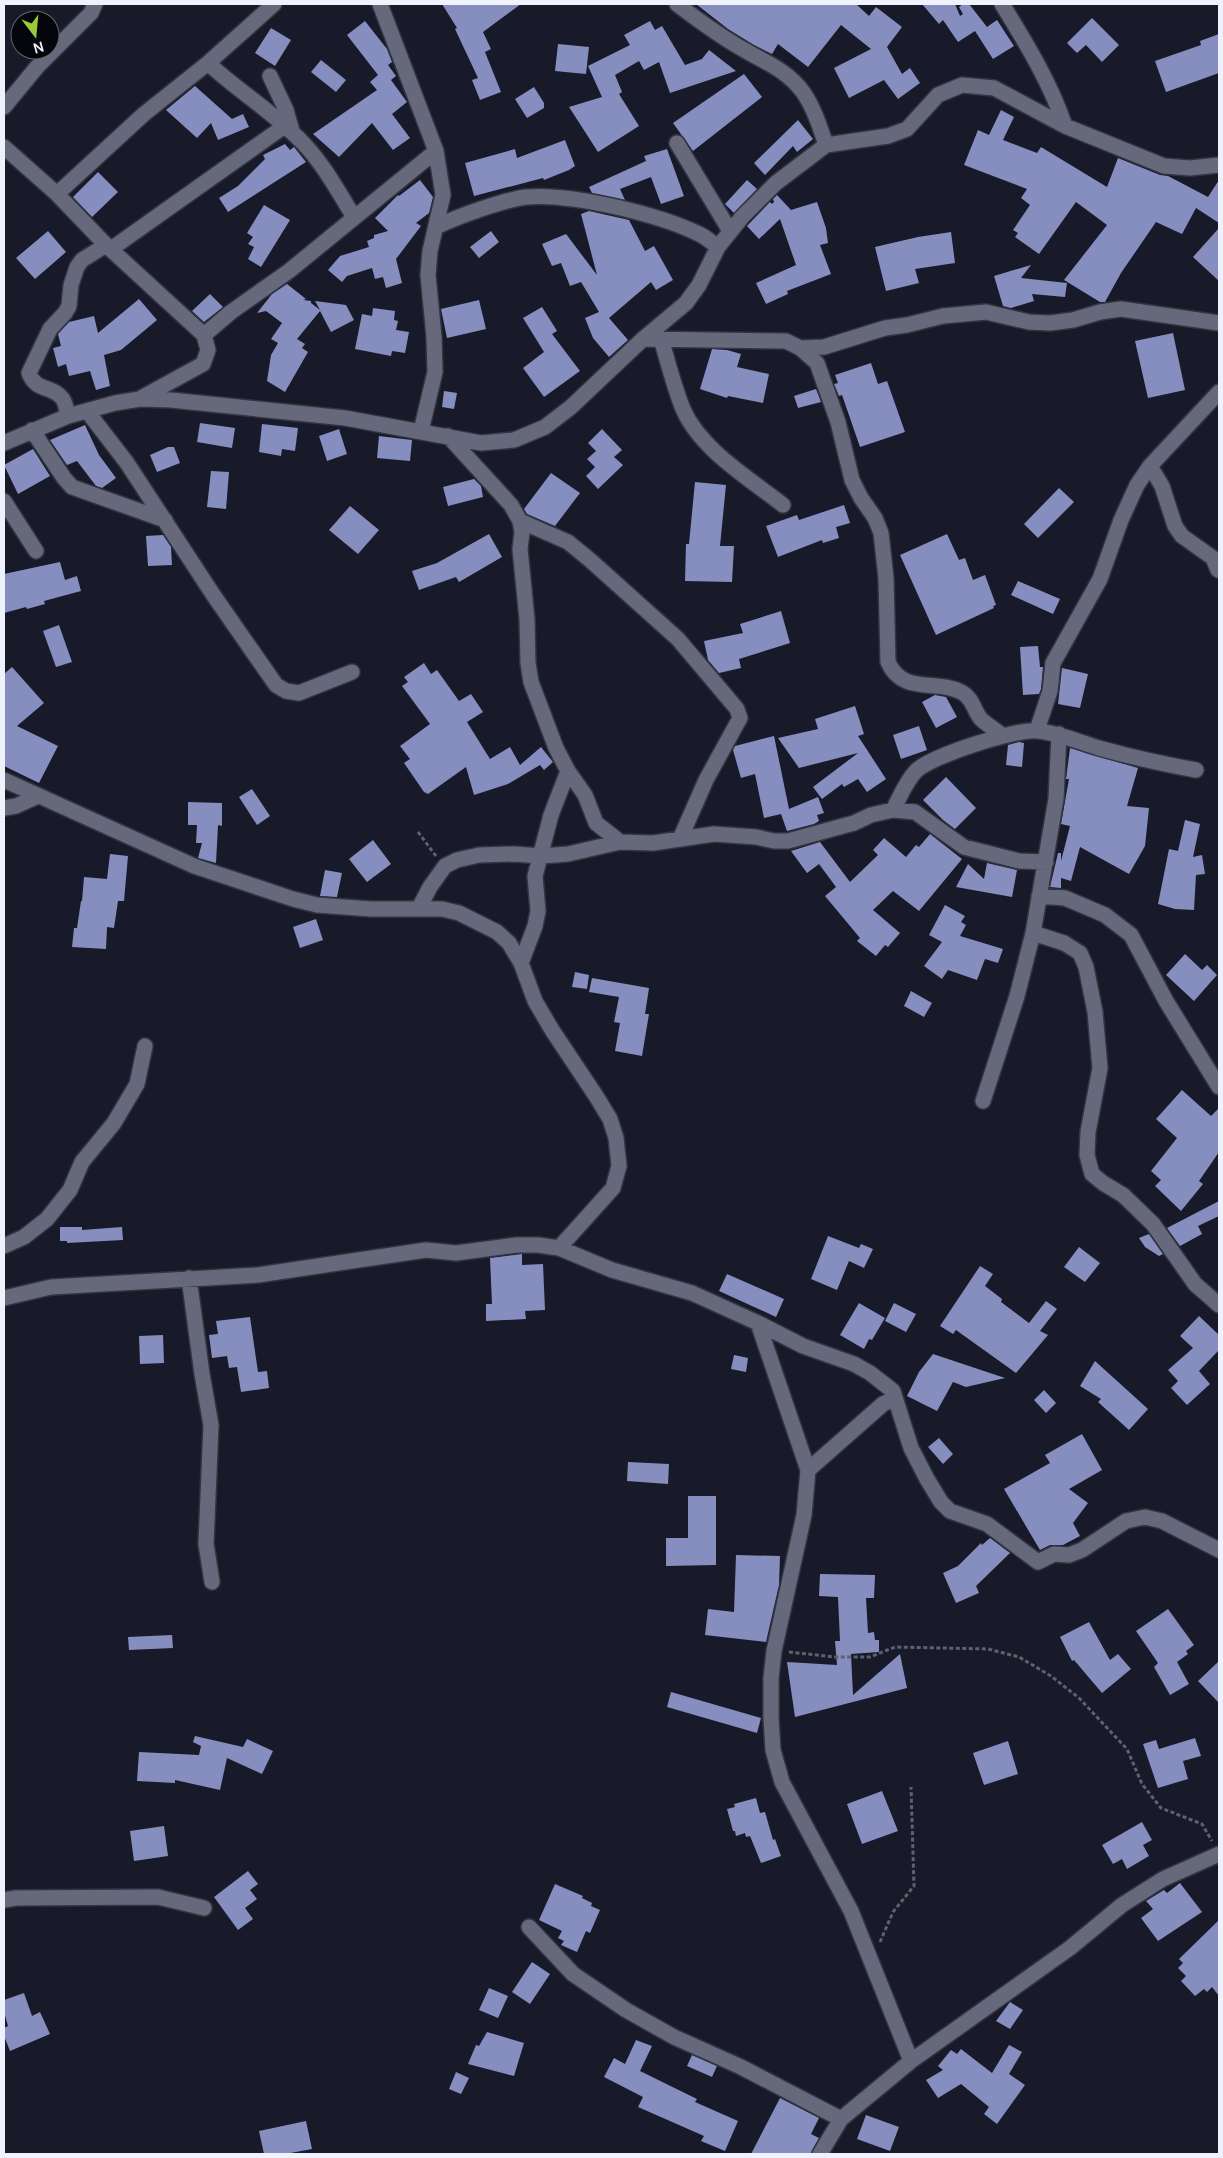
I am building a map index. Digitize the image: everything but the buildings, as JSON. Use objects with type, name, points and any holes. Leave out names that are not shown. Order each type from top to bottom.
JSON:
[{"type":"street","points":[[4,107],[37,67],[90,13],[95,4]]},
{"type":"street","points":[[57,194],[144,114],[208,63],[274,4]]},
{"type":"street","points":[[380,4],[436,151],[443,195],[430,251],[428,275],[434,337],[435,372],[421,431]]},
{"type":"street","points":[[677,4],[742,49],[781,70],[803,92],[818,119],[826,145]]},
{"type":"street","points":[[1002,4],[1056,99],[1065,126]]},
{"type":"street","points":[[208,63],[233,86],[253,98],[305,145],[354,216]]},
{"type":"street","points":[[270,76],[286,110],[289,129]]},
{"type":"street","points":[[4,443],[68,416],[114,403],[140,399],[171,400],[345,418],[480,443],[514,440],[545,427],[571,407],[643,339],[686,303],[699,285],[718,247],[742,216],[776,183],[826,145],[888,136],[907,129],[938,95],[962,85],[994,88],[1065,126],[1164,166],[1190,168],[1219,165]]},
{"type":"street","points":[[68,416],[60,395],[36,384],[29,373],[31,365],[50,328],[65,314],[69,306],[71,286],[77,267],[82,260],[109,247],[289,129]]},
{"type":"street","points":[[677,144],[730,232]]},
{"type":"street","points":[[4,146],[57,194],[109,247],[204,335],[208,350],[203,364],[140,399]]},
{"type":"street","points":[[204,335],[231,312],[289,271],[354,216],[436,151]]},
{"type":"street","points":[[436,227],[505,202],[524,197],[549,196],[594,203],[655,219],[700,234],[718,247]]},
{"type":"street","points":[[800,348],[824,347],[885,328],[943,316],[977,312],[986,312],[1030,322],[1050,323],[1073,320],[1100,312],[1121,310],[1219,324]]},
{"type":"street","points":[[643,339],[786,341],[800,348],[817,363],[838,422],[852,480],[861,498],[875,518],[881,533],[886,578],[888,662],[893,673],[908,682],[949,688],[964,694],[973,703],[979,718],[1003,736]]},
{"type":"street","points":[[661,339],[684,410],[698,434],[722,457],[783,505]]},
{"type":"street","points":[[1037,730],[1050,691],[1053,663],[1100,579],[1121,520],[1137,485],[1150,466],[1219,392]]},
{"type":"street","points":[[87,410],[109,437],[276,685],[286,691],[298,693],[352,672]]},
{"type":"street","points":[[32,430],[72,487],[165,520]]},
{"type":"street","points":[[448,436],[511,504],[520,521],[522,532],[520,549],[527,619],[528,663],[532,682],[545,723],[568,772],[585,795],[596,823],[620,842]]},
{"type":"street","points":[[1150,466],[1162,486],[1175,526],[1182,536],[1213,558],[1218,570]]},
{"type":"street","points":[[4,501],[36,552]]},
{"type":"street","points":[[520,521],[568,542],[590,560],[678,639],[737,709],[740,718],[738,725],[719,753],[680,839]]},
{"type":"street","points":[[893,810],[906,784],[917,769],[953,752],[1021,730],[1037,730],[1059,734],[1130,757],[1196,770]]},
{"type":"street","points":[[983,1101],[1017,996],[1032,933],[1056,799],[1059,734]]},
{"type":"street","points":[[521,963],[538,911],[534,885],[551,814],[568,772]]},
{"type":"street","points":[[4,780],[194,866],[293,899],[317,905],[371,910],[420,908],[459,913],[483,924],[509,943],[521,963],[535,1001],[610,1119],[616,1138],[619,1166],[613,1188],[559,1248]]},
{"type":"street","points":[[4,808],[16,806],[38,796]]},
{"type":"street","points":[[420,908],[430,887],[445,866],[457,860],[479,855],[514,854],[541,856],[568,854],[620,842],[653,843],[714,834],[788,841],[854,823],[870,815],[893,810],[915,812],[964,847],[1019,861],[1046,862]]},
{"type":"street","points":[[1039,896],[1065,898],[1105,915],[1132,935],[1166,1001],[1219,1087]]},
{"type":"street","points":[[1032,933],[1064,943],[1080,953],[1086,967],[1095,1012],[1100,1068],[1088,1132],[1087,1155],[1092,1174],[1102,1183],[1123,1194],[1153,1224],[1195,1284],[1219,1305]]},
{"type":"street","points":[[4,1246],[24,1237],[47,1219],[70,1190],[82,1162],[114,1123],[137,1084],[145,1046]]},
{"type":"street","points":[[4,1298],[51,1287],[258,1275],[426,1250],[456,1253],[517,1245],[559,1248],[612,1270],[692,1293],[803,1346],[854,1364],[870,1373],[893,1391],[911,1448],[941,1502],[950,1511],[988,1524],[1038,1562],[1054,1554],[1069,1555],[1082,1550],[1126,1521],[1145,1517],[1162,1521],[1219,1550]]},
{"type":"street","points":[[189,1278],[211,1425],[206,1544],[212,1582]]},
{"type":"street","points":[[758,1323],[808,1470],[804,1515],[774,1651],[771,1678],[771,1718],[774,1750],[782,1782],[851,1911],[870,1963],[911,2062]]},
{"type":"street","points":[[808,1470],[883,1404],[895,1398]]},
{"type":"street","points":[[820,2154],[841,2119],[911,2062],[1070,1948],[1122,1905],[1163,1879],[1217,1849]]},
{"type":"street","points":[[4,1900],[16,1898],[158,1897],[204,1908]]},
{"type":"street","points":[[529,1926],[572,1974],[626,2010],[674,2037],[741,2067],[841,2119]]},
{"type":"path","points":[[418,832],[445,866]]},
{"type":"path","points":[[774,1651],[835,1657],[870,1657],[895,1647],[988,1649],[1019,1657],[1051,1676],[1079,1698],[1127,1749],[1142,1784],[1161,1808],[1202,1824],[1217,1849]]},
{"type":"path","points":[[870,1963],[893,1912],[914,1886],[911,1787]]}]
